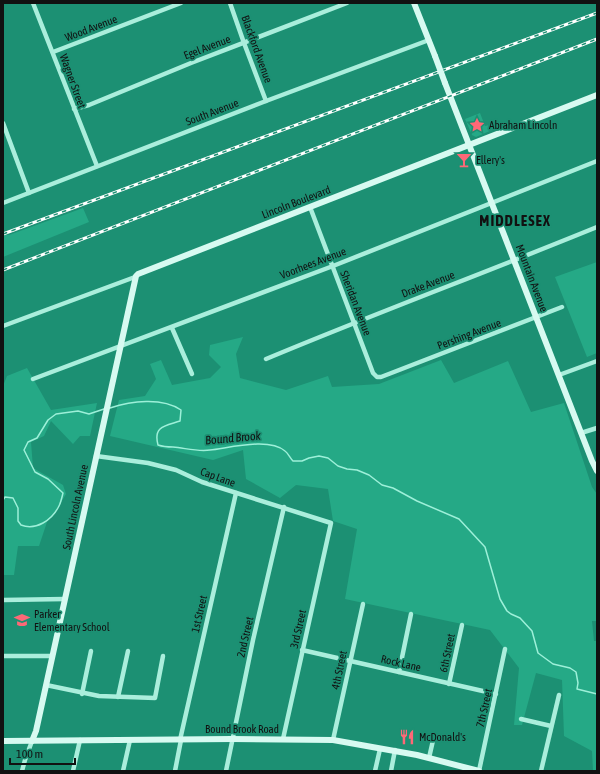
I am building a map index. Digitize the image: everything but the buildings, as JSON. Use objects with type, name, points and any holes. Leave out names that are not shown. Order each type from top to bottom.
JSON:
[{"type":"main road","name":"Mountain Avenue","points":[[414,3],[581,434],[597,471]]},
{"type":"main road","name":"Lincoln Boulevard","points":[[135,278],[138,274],[597,95]]},
{"type":"main road","name":"South Lincoln Avenue","points":[[32,741],[36,731],[135,278]]},
{"type":"main road","name":"Bound Brook Road","points":[[3,741],[232,739],[333,740],[380,749],[395,750],[479,771]]},
{"type":"street","name":"Wagner Street","points":[[33,3],[97,166]]},
{"type":"street","name":"Wood Avenue","points":[[53,52],[181,3]]},
{"type":"street","name":"Blackford Avenue","points":[[230,3],[266,101]]},
{"type":"street","name":"Egel Avenue","points":[[74,109],[347,3]]},
{"type":"street","name":"South Avenue","points":[[3,203],[266,101],[429,40]]},
{"type":"street","points":[[3,123],[29,193]]},
{"type":"street","name":"Voorhees Avenue","points":[[33,380],[333,266],[597,161]]},
{"type":"street","name":"Sheridan Avenue","points":[[310,207],[373,373],[377,377],[381,377]]},
{"type":"street","name":"Drake Avenue","points":[[266,359],[354,322],[597,227]]},
{"type":"street","name":"Lincoln Boulevard","points":[[3,326],[135,278]]},
{"type":"street","name":"Pershing Avenue","points":[[381,377],[537,318],[562,307]]},
{"type":"street","points":[[172,328],[192,374]]},
{"type":"street","points":[[559,375],[597,361]]},
{"type":"street","points":[[581,434],[597,428]]},
{"type":"street","name":"Cap Lane","points":[[96,456],[148,463],[176,470],[202,482],[331,523]]},
{"type":"street","name":"1st Street","points":[[175,771],[236,493]]},
{"type":"street","name":"2nd Street","points":[[226,771],[284,508]]},
{"type":"street","name":"3rd Street","points":[[283,739],[331,523]]},
{"type":"street","points":[[3,600],[64,599]]},
{"type":"street","name":"4th Street","points":[[333,740],[363,604]]},
{"type":"street","points":[[399,672],[411,614]]},
{"type":"street","name":"6th Street","points":[[449,684],[462,625]]},
{"type":"street","name":"7th Street","points":[[479,771],[505,649]]},
{"type":"street","name":"Rock Lane","points":[[302,650],[496,694]]},
{"type":"street","points":[[82,694],[92,651]]},
{"type":"street","points":[[118,697],[128,651]]},
{"type":"street","points":[[3,656],[52,656]]},
{"type":"street","points":[[46,685],[82,694],[155,698],[163,656]]},
{"type":"street","points":[[541,771],[551,726],[560,695]]},
{"type":"street","points":[[521,719],[551,726]]},
{"type":"street","points":[[429,758],[434,736]]},
{"type":"street","points":[[73,771],[80,740]]},
{"type":"street","points":[[124,771],[130,740]]},
{"type":"street","points":[[22,771],[32,741]]},
{"type":"street","points":[[375,771],[380,749]]},
{"type":"street","points":[[391,771],[395,750]]},
{"type":"green space","points":[[480,113],[485,126],[490,125],[492,130],[476,137],[472,135],[465,119]]},
{"type":"green space","points":[[83,208],[89,222],[3,257],[3,234],[9,235]]},
{"type":"green space","points":[[597,262],[597,353],[587,357],[555,277]]},
{"type":"green space","points":[[243,337],[236,354],[240,378],[286,390],[328,376],[332,387],[379,384],[441,360],[454,383],[508,361],[531,412],[564,403],[592,487],[597,494],[597,621],[592,621],[594,641],[597,641],[597,771],[593,771],[592,751],[564,736],[562,680],[536,673],[522,725],[514,725],[519,668],[490,630],[345,599],[357,529],[333,521],[328,489],[296,485],[280,498],[246,479],[243,450],[213,460],[110,436],[119,400],[145,396],[156,379],[150,364],[161,360],[172,385],[210,378],[221,367],[209,355],[210,345]]},
{"type":"green space","points":[[27,368],[51,410],[97,403],[90,436],[80,436],[73,444],[51,421],[44,436],[31,442],[33,468],[63,485],[66,494],[54,514],[48,519],[39,546],[18,546],[14,575],[3,575],[3,386],[7,376]]},
{"type":"waterway","name":"Bound Brook","points":[[110,408],[137,402],[165,403],[181,410],[180,421],[165,426],[159,430],[157,434],[158,445],[201,451],[259,444],[278,447],[285,451],[293,461],[302,461],[319,456],[328,458],[338,466],[357,470],[369,475],[382,485],[393,488],[417,501],[459,519],[485,547],[500,599],[507,611],[520,618],[532,631],[538,653],[553,664],[570,668],[576,672],[578,683],[577,689],[597,694]]},
{"type":"waterway","name":"Bound Brook","points":[[3,500],[5,497],[13,498],[18,508],[18,521],[21,525],[32,527],[48,520],[59,506],[63,493],[48,479],[35,472],[24,450],[28,442],[37,438],[48,420],[56,414],[78,411],[89,414],[104,409]]},
{"type":"railway","points":[[3,234],[597,13]]},
{"type":"railway","points":[[3,270],[597,39]]},
{"type":"place","name":"Abraham Lincoln","points":[[477,125]]},
{"type":"place","name":"Ellery's","points":[[464,160]]},
{"type":"place","name":"Parker Elementary School","points":[[22,620]]},
{"type":"place","name":"McDonald's","points":[[407,737]]},
{"type":"district","name":"MIDDLESEX","points":[[515,220]]}]
